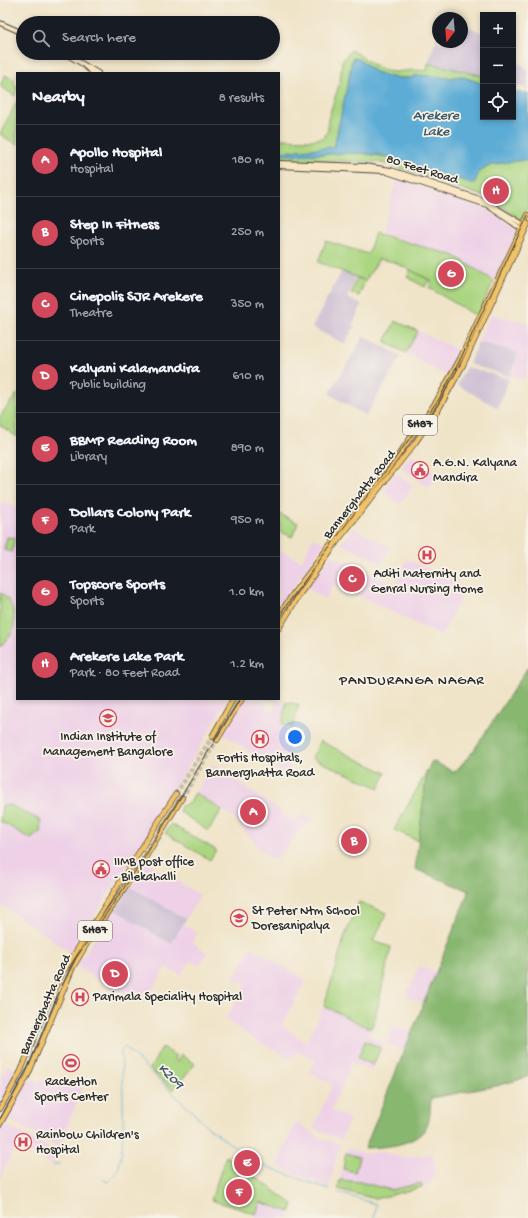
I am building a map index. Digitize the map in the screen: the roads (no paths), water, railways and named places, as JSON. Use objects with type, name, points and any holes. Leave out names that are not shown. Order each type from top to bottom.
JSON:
[{"type":"main road","points":[[0,23],[16,29]]},
{"type":"main road","points":[[76,60],[96,72]]},
{"type":"main road","points":[[81,63],[92,72]]},
{"type":"main road","name":"80 Feet Road","points":[[280,164],[347,167],[384,171],[483,204],[525,227]]},
{"type":"main road","name":"Bannerghatta Road","points":[[280,626],[300,594],[337,541],[415,443],[441,405],[463,365],[525,227],[528,215]]},
{"type":"main road","name":"Bannerghatta Road","points":[[280,613],[295,590],[397,457],[436,402],[460,359],[525,227]]},
{"type":"main road","points":[[212,737],[232,700]]},
{"type":"main road","points":[[217,740],[241,700]]},
{"type":"main road","name":"Bannerghatta Road","points":[[0,1109],[21,1071],[49,1000],[63,972],[176,794]]},
{"type":"main road","name":"Bannerghatta Road","points":[[0,1124],[30,1069],[73,967],[92,935],[145,858],[182,798]]},
{"type":"water","name":"Arekere Lake","points":[[353,58],[359,59],[375,72],[395,78],[411,78],[417,75],[449,78],[461,76],[480,83],[480,120],[516,120],[516,92],[528,93],[528,160],[488,166],[479,172],[474,184],[393,158],[379,155],[360,153],[280,155],[280,152],[334,147]]},
{"type":"waterway","name":"K209","points":[[104,1180],[108,1182],[115,1176],[122,1152],[123,1097],[121,1051],[125,1047],[209,1128],[248,1157],[268,1167],[329,1190]]},
{"type":"waterway","name":"K209","points":[[53,1165],[59,1164]]},
{"type":"waterway","name":"K209","points":[[339,1193],[376,1204],[374,1218]]},
{"type":"tunnel","points":[[176,794],[212,737]]},
{"type":"tunnel","points":[[182,798],[217,740]]},
{"type":"railway","points":[[280,614],[439,399],[459,362],[528,215]]},
{"type":"railway","points":[[0,1119],[28,1067],[57,996],[76,958],[141,863],[239,700]]},
{"type":"place","name":"Arekere Lake Park","points":[[496,191]]},
{"type":"place","name":"Topscore Sports","points":[[451,274]]},
{"type":"place","name":"A.G.N. Kalyana Mandira","points":[[420,470]]},
{"type":"place","name":"Aditi Maternity and Genral Nursing Home","points":[[427,555]]},
{"type":"place","name":"Cinepolis SJR Arekere","points":[[352,579]]},
{"type":"place","name":"Indian Institute of Management Bangalore","points":[[108,718]]},
{"type":"place","name":"Fortis Hospitals, Bannerghatta Road","points":[[260,739]]},
{"type":"place","name":"Apollo Hospital","points":[[253,812]]},
{"type":"place","name":"Step In Fitness","points":[[354,841]]},
{"type":"place","name":"IIMB post office - Bilekahalli","points":[[101,869]]},
{"type":"place","name":"St Peter Ntm School Doresanipalya","points":[[239,918]]},
{"type":"place","name":"Kalyani Kalamandira","points":[[115,974]]},
{"type":"place","name":"Parimala Speciality Hospital","points":[[80,997]]},
{"type":"place","name":"Racketlon Sports Center","points":[[71,1063]]},
{"type":"place","name":"Rainbow Children's Hospital","points":[[23,1142]]},
{"type":"place","name":"BBMP Reading Room","points":[[247,1163]]},
{"type":"place","name":"Dollars Colony Park","points":[[239,1192]]},
{"type":"district","name":"PANDURANGA NAGAR","points":[[412,681]]}]
